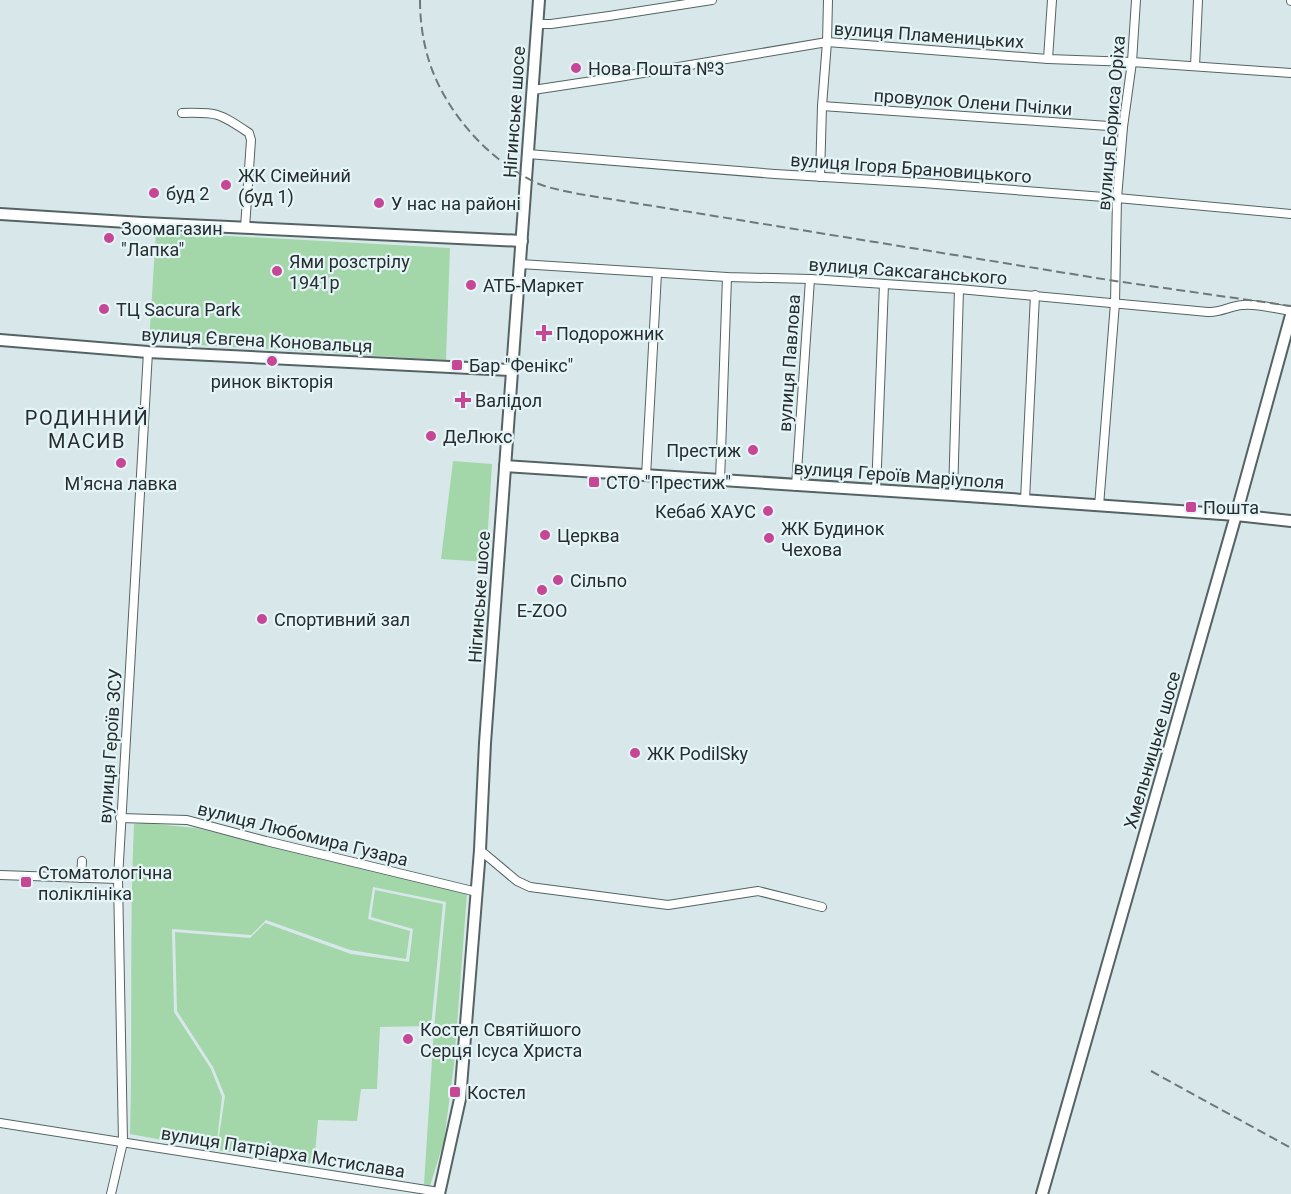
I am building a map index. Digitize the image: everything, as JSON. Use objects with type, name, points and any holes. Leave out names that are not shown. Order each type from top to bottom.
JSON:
[{"type":"main road","name":"Нігинське шосе","points":[[439,1193],[460,1099],[477,892],[485,743],[539,0]]},
{"type":"main road","points":[[0,214],[522,241]]},
{"type":"main road","name":"Хмельницьке шосе","points":[[1042,1194],[1236,515],[1291,313]]},
{"type":"main road","name":"вулиця Євгена Коновальця","points":[[0,340],[148,352],[512,370]]},
{"type":"main road","name":"вулиця Героїв Маріуполя","points":[[506,466],[1026,500],[1291,521]]},
{"type":"street","points":[[537,24],[598,18],[712,0]]},
{"type":"street","points":[[820,177],[828,0]]},
{"type":"street","points":[[1048,59],[1052,0]]},
{"type":"street","name":"вулиця Бориса Оріха","points":[[1115,303],[1117,198],[1123,127],[1132,62],[1136,0]]},
{"type":"street","points":[[1195,66],[1198,0]]},
{"type":"street","name":"вулиця Пламеницьких","points":[[532,90],[827,42],[1048,59],[1132,62],[1291,73]]},
{"type":"street","name":"провулок Олени Пчілки","points":[[822,106],[1123,127]]},
{"type":"street","points":[[182,113],[214,112],[249,133],[245,228]]},
{"type":"street","name":"вулиця Ігоря Брановицького","points":[[528,154],[1117,198],[1291,214]]},
{"type":"street","name":"вулиця Саксаганського","points":[[520,264],[727,278],[810,279],[960,289],[1214,313],[1240,305],[1257,305],[1291,313]]},
{"type":"street","points":[[646,476],[657,273]]},
{"type":"street","points":[[720,481],[727,278]]},
{"type":"street","name":"вулиця Павлова","points":[[796,486],[810,279]]},
{"type":"street","points":[[876,490],[884,284]]},
{"type":"street","points":[[953,495],[960,289]]},
{"type":"street","points":[[1026,500],[1035,295]]},
{"type":"street","points":[[1099,506],[1115,303]]},
{"type":"street","name":"вулиця Героїв ЗСУ","points":[[123,1142],[118,879],[148,352]]},
{"type":"street","name":"вулиця Любомира Гузара","points":[[120,818],[187,820],[266,842],[477,892]]},
{"type":"street","points":[[480,850],[517,881],[530,887],[668,905],[758,891],[822,907]]},
{"type":"street","points":[[81,878],[82,861]]},
{"type":"street","points":[[0,875],[118,879]]},
{"type":"street","name":"вулиця Патріарха Мстислава","points":[[0,1123],[32,1130],[123,1142],[439,1193]]},
{"type":"street","points":[[111,1194],[123,1142]]},
{"type":"green space","points":[[156,232],[450,248],[446,360],[149,342]]},
{"type":"green space","points":[[453,461],[492,464],[486,562],[441,559]]},
{"type":"green space","points":[[134,824],[196,828],[467,894],[454,1064],[444,1141],[430,1186],[424,1184],[434,1029],[446,902],[373,887],[368,919],[410,931],[406,959],[350,950],[266,920],[251,935],[172,929],[174,1012],[211,1069],[222,1097],[216,1150],[130,1134]]},
{"type":"green space","points":[[375,890],[443,904],[431,1026],[380,1027],[377,1089],[361,1089],[357,1121],[318,1120],[314,1164],[217,1150],[225,1096],[213,1067],[177,1011],[175,932],[250,938],[265,923],[351,954],[409,962],[413,929],[371,917]]},
{"type":"railway","points":[[420,0],[422,32],[430,64],[447,101],[487,150],[521,175],[544,186],[579,194],[1115,281],[1291,306]]},
{"type":"railway","points":[[1151,1071],[1291,1148]]},
{"type":"place","name":"Нова Пошта №3","points":[[576,68]]},
{"type":"place","name":"ЖК Сімейний (буд 1)","points":[[226,185]]},
{"type":"place","name":"буд 2","points":[[154,193]]},
{"type":"place","name":"У нас на районі","points":[[379,203]]},
{"type":"place","name":"Зоомагазин \"Лапка\"","points":[[109,238]]},
{"type":"place","name":"Ями розстрілу 1941р","points":[[277,271]]},
{"type":"place","name":"АТБ-Маркет","points":[[471,285]]},
{"type":"place","name":"ТЦ Sacura Park","points":[[104,309]]},
{"type":"place","name":"Подорожник","points":[[544,333]]},
{"type":"place","name":"ринок вікторія","points":[[272,361]]},
{"type":"place","name":"Бар \"Фенікс\"","points":[[457,365]]},
{"type":"place","name":"Валідол","points":[[463,400]]},
{"type":"place","name":"ДеЛюкс","points":[[431,436]]},
{"type":"place","name":"Престиж","points":[[753,450]]},
{"type":"place","name":"М'ясна лавка","points":[[121,463]]},
{"type":"place","name":"СТО \"Престиж\"","points":[[594,482]]},
{"type":"place","name":"Пошта","points":[[1191,507]]},
{"type":"place","name":"Кебаб ХАУС","points":[[768,511]]},
{"type":"place","name":"Церква","points":[[545,535]]},
{"type":"place","name":"ЖК Будинок Чехова","points":[[769,538]]},
{"type":"place","name":"Сільпо","points":[[558,580]]},
{"type":"place","name":"E-ZOO","points":[[542,590]]},
{"type":"place","name":"Спортивний зал","points":[[262,619]]},
{"type":"place","name":"ЖК PodilSky","points":[[635,753]]},
{"type":"place","name":"Стоматологічна поліклініка","points":[[26,882]]},
{"type":"place","name":"Костел Святійшого Серця Ісуса Христа","points":[[408,1039]]},
{"type":"place","name":"Костел","points":[[455,1092]]},
{"type":"district","name":"РОДИННИЙ МАСИВ","points":[[87,430]]}]
